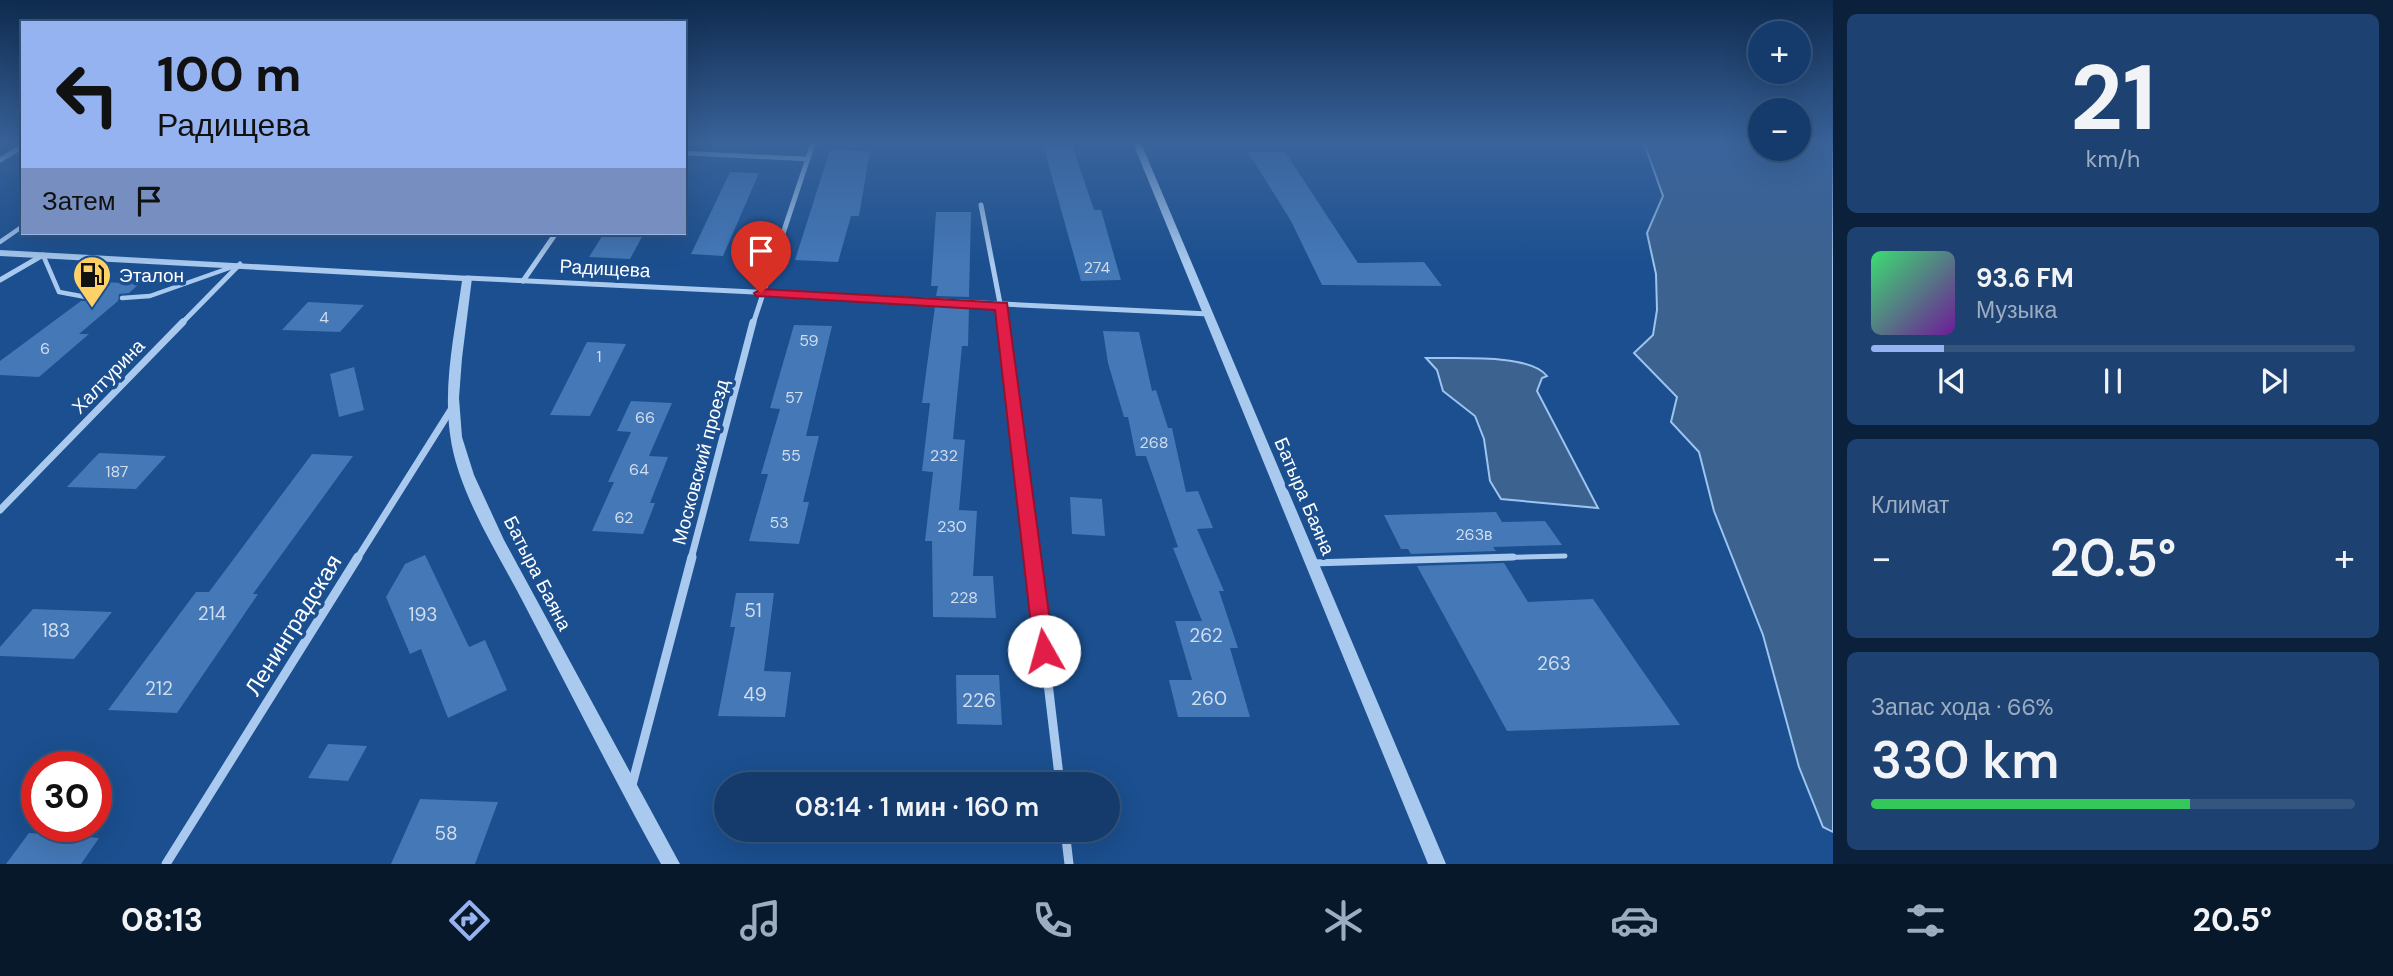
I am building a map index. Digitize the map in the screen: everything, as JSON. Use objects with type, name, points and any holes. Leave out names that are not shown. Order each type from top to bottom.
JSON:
[{"type":"street","name":"Московский проезд","points":[[630,792],[761,293],[799,183]]},
{"type":"street","name":"Батыра Баяна","points":[[1154,183],[1437,864]]},
{"type":"street","points":[[981,205],[1002,306],[1059,772]]},
{"type":"street","points":[[523,281],[555,235]]},
{"type":"street","name":"Радищева","points":[[0,253],[1002,306],[1209,314]]},
{"type":"street","points":[[0,280],[43,255]]},
{"type":"street","name":"Халтурина","points":[[0,510],[240,264]]},
{"type":"street","name":"Батыра Баяна","points":[[467,278],[452,407],[457,440],[469,476],[507,557],[630,792],[671,864]]},
{"type":"street","name":"Ленинградская","points":[[166,864],[452,407]]},
{"type":"street","points":[[1066,842],[1069,864]]},
{"type":"lane","points":[[0,242],[21,227]]},
{"type":"lane","points":[[43,255],[60,292],[69,296],[86,297]]},
{"type":"lane","points":[[122,299],[150,296],[240,264]]},
{"type":"lane","points":[[1312,564],[1565,556]]},
{"type":"water","points":[[1658,183],[1833,183],[1833,832],[1823,827],[1799,767],[1763,635],[1714,511],[1699,452],[1671,422],[1677,397],[1634,353],[1653,335],[1657,310],[1656,274],[1647,233],[1663,196]]},
{"type":"water","points":[[1426,358],[1508,360],[1538,369],[1547,376],[1542,378],[1537,391],[1598,508],[1501,499],[1490,481],[1484,439],[1475,416],[1443,391],[1437,370]]},
{"type":"building","points":[[725,183],[755,183],[723,256],[691,254]]},
{"type":"building","points":[[819,183],[865,183],[859,216],[851,216],[838,262],[795,260]]},
{"type":"building","points":[[1054,183],[1085,183],[1094,210],[1101,210],[1121,280],[1081,281]]},
{"type":"building","points":[[1268,183],[1306,183],[1358,263],[1424,262],[1442,286],[1322,285],[1291,221]]},
{"type":"building","points":[[936,212],[971,212],[969,297],[936,296],[938,286],[931,286]]},
{"type":"building","points":[[603,235],[643,235],[630,259],[589,257]]},
{"type":"building","points":[[105,282],[139,284],[129,293],[119,294],[118,301],[79,334],[89,334],[39,377],[0,375],[0,361],[81,301],[89,301],[90,294]]},
{"type":"building","points":[[308,302],[364,305],[340,332],[282,330]]},
{"type":"building","points":[[935,306],[969,308],[968,346],[962,346],[953,439],[965,440],[959,510],[977,511],[973,576],[993,576],[996,618],[933,617],[932,541],[925,541],[933,472],[922,471],[930,403],[922,403]]},
{"type":"building","points":[[794,325],[832,326],[806,436],[819,436],[803,502],[809,502],[799,544],[749,541],[768,474],[761,474],[780,409],[770,408]]},
{"type":"building","points":[[1103,331],[1139,332],[1152,391],[1156,390],[1168,428],[1172,428],[1186,492],[1198,491],[1213,528],[1197,529],[1224,591],[1219,591],[1238,648],[1230,648],[1250,717],[1178,717],[1169,680],[1192,680],[1175,621],[1202,621],[1173,548],[1178,547],[1146,456],[1136,456],[1128,417],[1124,417],[1108,363]]},
{"type":"building","points":[[587,342],[626,344],[590,416],[550,415]]},
{"type":"building","points":[[354,367],[364,410],[339,417],[330,374]]},
{"type":"building","points":[[631,401],[672,403],[649,456],[668,457],[650,503],[655,503],[643,534],[592,531],[614,482],[608,482],[631,432],[617,431]]},
{"type":"building","points":[[99,453],[166,456],[136,489],[67,487]]},
{"type":"building","points":[[312,454],[353,456],[253,594],[258,594],[177,713],[108,710],[196,592],[209,592]]},
{"type":"building","points":[[1070,497],[1102,499],[1105,536],[1072,534]]},
{"type":"building","points":[[1496,512],[1502,522],[1545,521],[1562,545],[1493,547],[1496,551],[1411,554],[1408,549],[1401,549],[1384,515]]},
{"type":"building","points":[[425,555],[469,647],[485,640],[507,690],[448,718],[421,649],[410,654],[386,597],[405,564]]},
{"type":"building","points":[[1504,563],[1528,602],[1593,599],[1680,725],[1507,731],[1417,566]]},
{"type":"building","points":[[736,593],[774,593],[764,671],[791,672],[785,717],[718,716],[735,627],[730,627]]},
{"type":"building","points":[[33,609],[112,612],[74,659],[0,656],[0,647]]},
{"type":"building","points":[[956,675],[999,675],[1002,725],[957,724]]},
{"type":"building","points":[[328,744],[367,746],[348,781],[308,778]]},
{"type":"building","points":[[420,799],[498,802],[475,864],[391,864]]},
{"type":"building","points":[[22,842],[96,842],[81,864],[6,864]]},
{"type":"place","name":"Эталон","points":[[92,309]]},
{"type":"route","points":[[761,293],[1002,306],[1044,651]]}]
